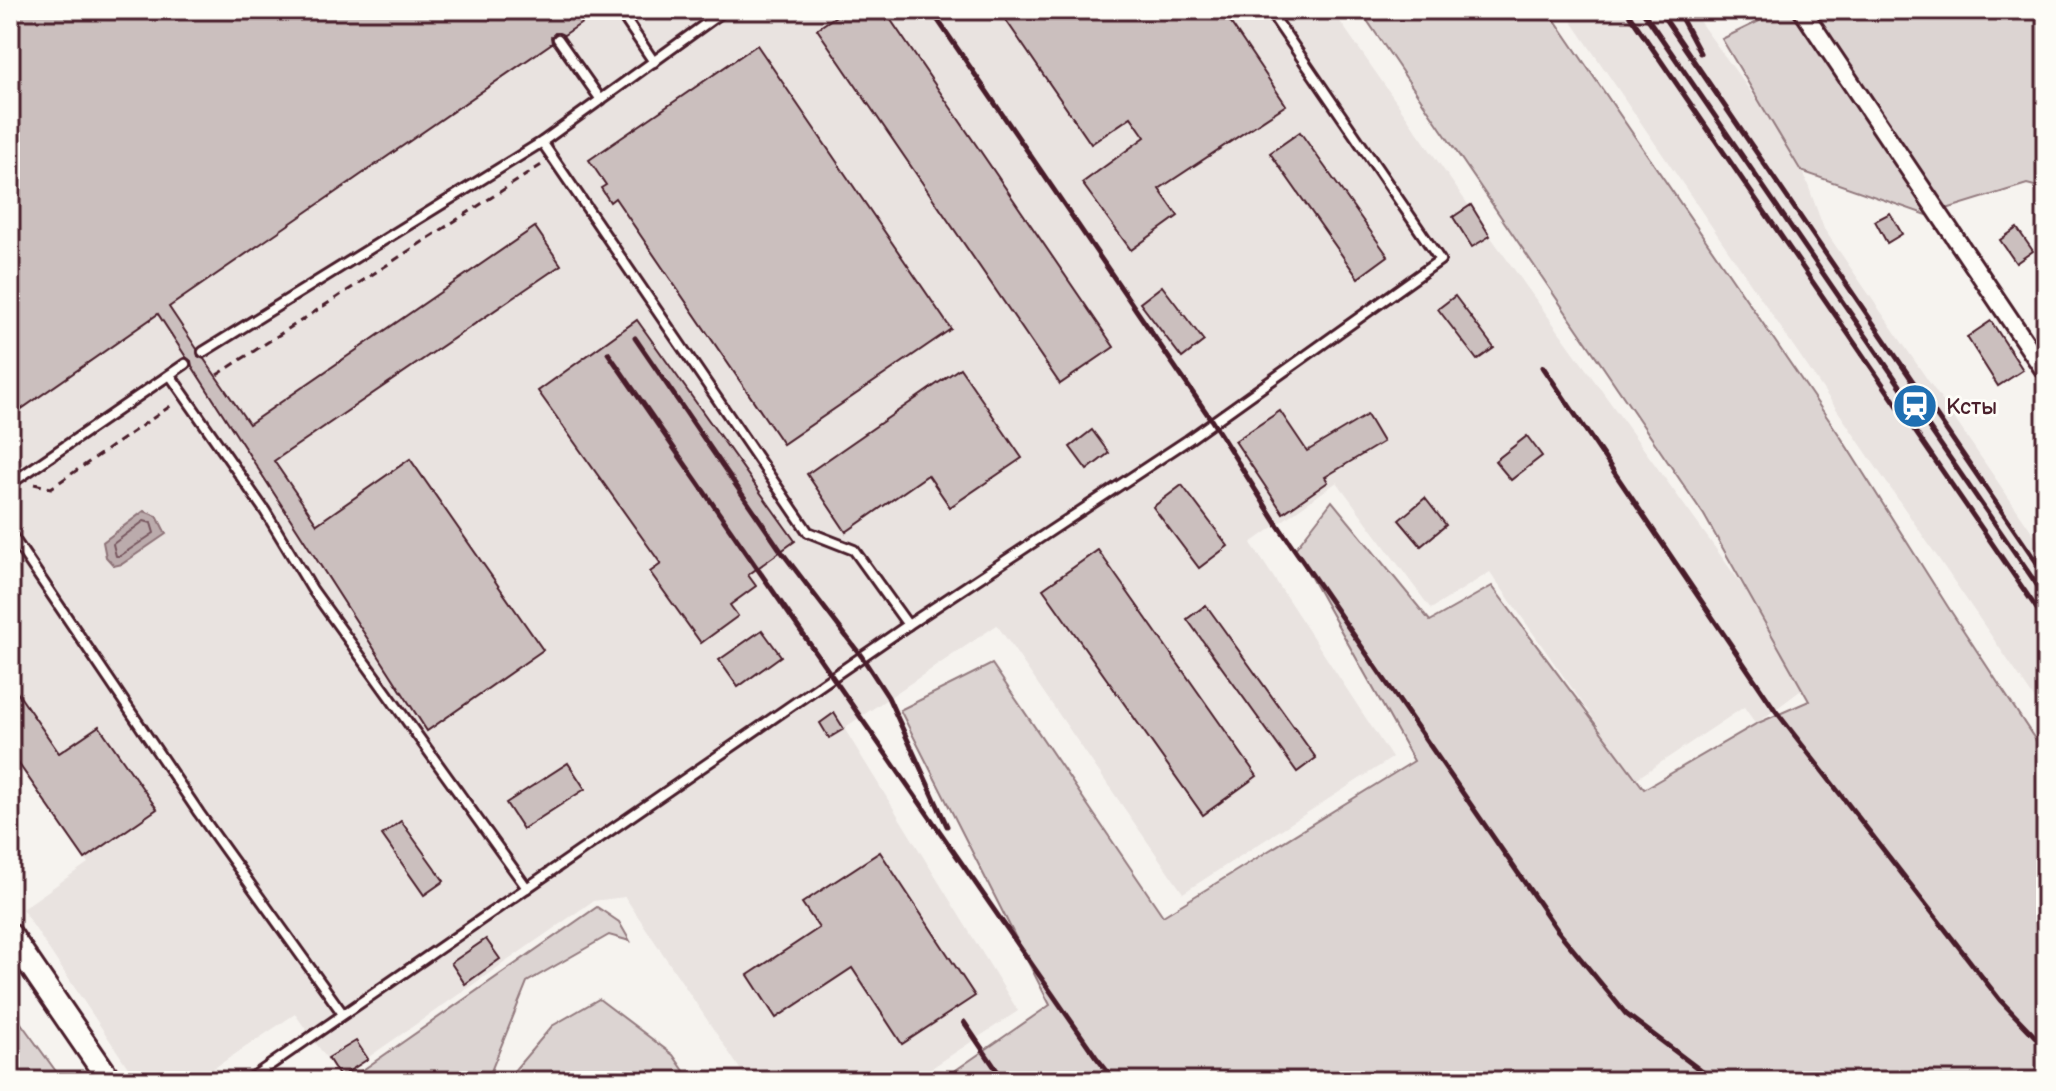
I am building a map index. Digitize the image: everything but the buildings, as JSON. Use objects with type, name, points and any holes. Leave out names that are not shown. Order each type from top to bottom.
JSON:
[{"type":"street","points":[[1802,10],[2046,373]]},
{"type":"street","points":[[10,935],[110,1081]]},
{"type":"lane","points":[[619,10],[654,62]]},
{"type":"lane","points":[[203,352],[542,142],[725,10]]},
{"type":"lane","points":[[247,1081],[908,625],[1188,440],[1440,260],[1269,10]]},
{"type":"lane","points":[[558,39],[601,100]]},
{"type":"lane","points":[[542,142],[808,532],[854,550],[908,625]]},
{"type":"lane","points":[[12,483],[185,364]]},
{"type":"lane","points":[[170,375],[265,511],[312,589],[527,888]]},
{"type":"lane","points":[[10,533],[199,813],[343,1014]]},
{"type":"path","points":[[217,375],[553,158]]},
{"type":"path","points":[[12,483],[51,488],[185,397]]},
{"type":"shaded area","points":[[10,10],[1332,10],[1490,236],[1812,682],[1756,724],[1744,707],[1636,779],[1490,572],[1431,609],[1337,482],[1251,543],[1392,758],[1183,893],[997,625],[844,728],[1018,1011],[912,1081],[748,1081],[625,897],[593,901],[340,1077],[295,1014],[195,1081],[137,1081],[22,909],[88,863],[27,775],[23,755],[12,763],[10,760]]},
{"type":"shaded area","points":[[1360,10],[1548,10],[1840,436],[2046,756],[2046,1081],[940,1081],[1050,1005],[900,710],[992,664],[1163,916],[1414,761],[1295,549],[1332,501],[1430,621],[1492,586],[1644,789],[1756,724],[1809,701],[1704,515]]},
{"type":"shaded area","points":[[1564,10],[1691,10],[1797,155],[1824,229],[2046,552],[2046,716]]},
{"type":"shaded area","points":[[1782,10],[2046,10],[2046,189],[2027,184],[1927,215],[1801,171],[1722,39]]},
{"type":"shaded area","points":[[597,907],[619,922],[630,941],[609,935],[527,982],[487,1081],[347,1081]]},
{"type":"shaded area","points":[[599,999],[673,1055],[691,1081],[512,1081],[513,1072],[552,1026]]},
{"type":"shaded area","points":[[10,1008],[63,1081],[10,1081]]},
{"type":"water","points":[[144,511],[157,516],[166,534],[122,564],[114,566],[106,557],[103,542]]},
{"type":"railway","points":[[931,10],[1210,418],[1277,524],[1558,931],[1626,1014],[1704,1073],[1720,1081]]},
{"type":"railway","points":[[1626,10],[2046,622]]},
{"type":"railway","points":[[1642,10],[2046,598]]},
{"type":"railway","points":[[1659,10],[2046,576]]},
{"type":"railway","points":[[1677,10],[1700,53]]},
{"type":"railway","points":[[635,338],[781,551],[862,657],[888,697],[947,826]]},
{"type":"railway","points":[[608,353],[1115,1081]]},
{"type":"railway","points":[[1543,367],[1775,710],[2000,1000],[2046,1048]]},
{"type":"railway","points":[[964,1022],[1004,1081]]},
{"type":"place","name":"Ксты","points":[[1915,406]]}]
